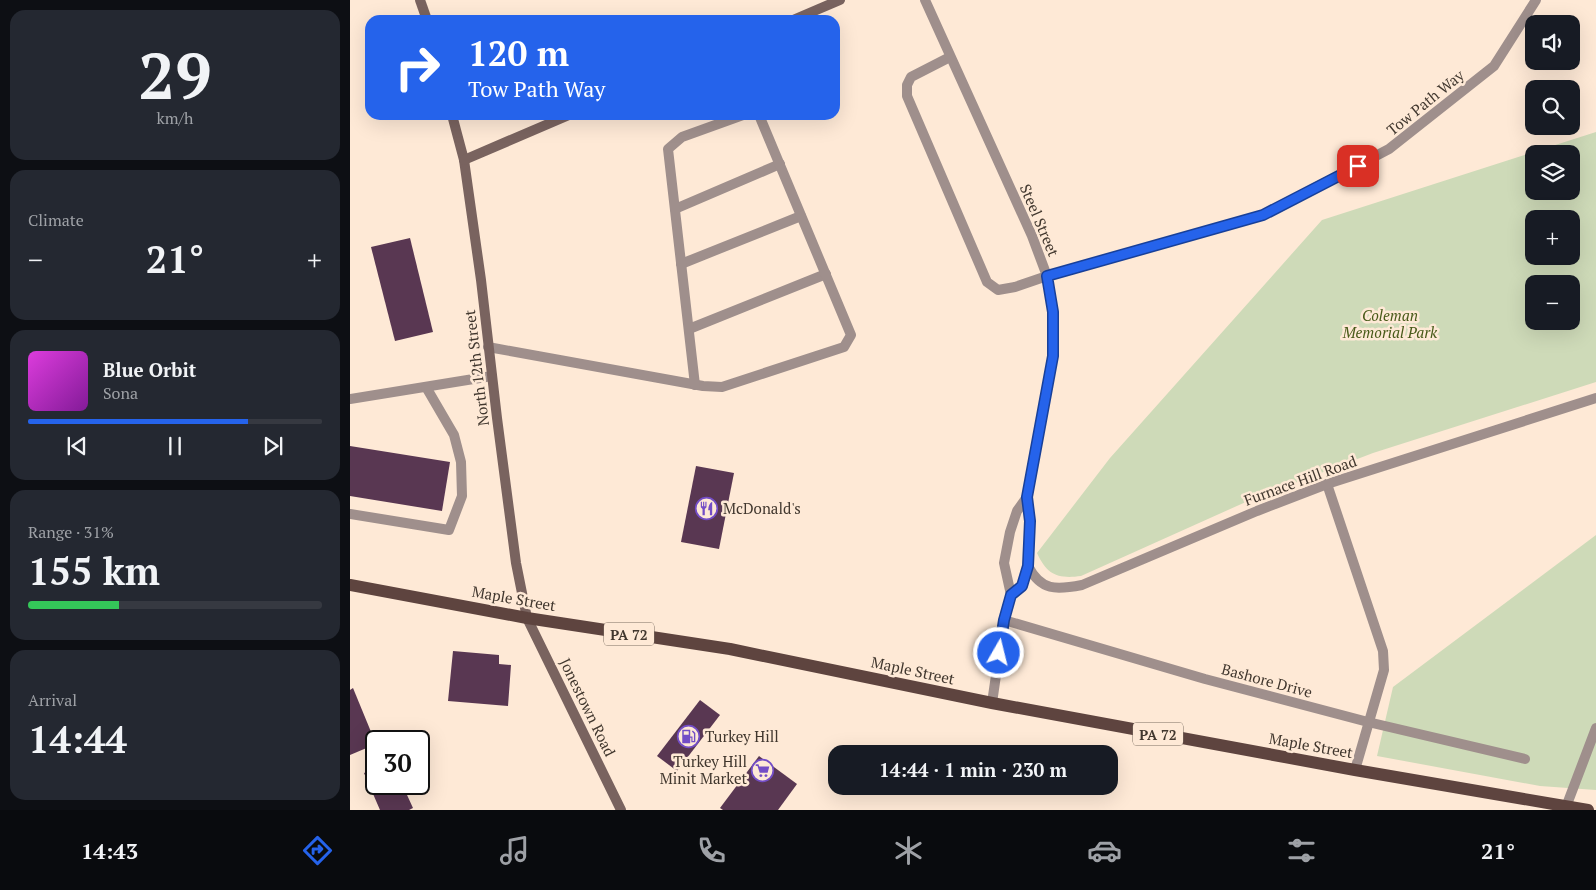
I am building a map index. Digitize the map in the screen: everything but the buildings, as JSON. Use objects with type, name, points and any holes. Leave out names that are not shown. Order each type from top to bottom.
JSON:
[{"type":"main road","points":[[420,0],[424,15]]},
{"type":"main road","points":[[805,15],[840,0]]},
{"type":"main road","name":"North 12th Street","points":[[453,120],[464,160],[481,280],[516,563],[527,618]]},
{"type":"main road","points":[[464,160],[558,120]]},
{"type":"main road","name":"Maple Street","points":[[350,585],[527,618],[730,649],[992,703],[1354,770],[1588,810]]},
{"type":"main road","name":"Jonestown Road","points":[[527,618],[621,810]]},
{"type":"street","name":"Steel Street","points":[[925,0],[1032,236],[1047,276],[1053,312],[1053,356],[1027,497],[1030,521],[1028,566],[1022,586],[1011,595]]},
{"type":"street","name":"Tow Path Way","points":[[950,57],[911,76],[907,85],[907,96],[987,282],[998,290],[1015,288],[1047,276],[1263,215],[1389,149],[1494,66],[1536,0]]},
{"type":"street","points":[[695,385],[668,149],[682,137],[729,120]]},
{"type":"street","points":[[488,347],[695,385],[722,387],[844,347],[851,335],[761,120]]},
{"type":"street","points":[[675,209],[780,164]]},
{"type":"street","points":[[681,264],[801,216]]},
{"type":"street","points":[[689,329],[826,274]]},
{"type":"street","points":[[350,400],[492,376]]},
{"type":"street","points":[[350,514],[449,530],[462,496],[461,462],[454,435],[426,387]]},
{"type":"street","name":"Furnace Hill Road","points":[[1028,566],[1033,577],[1041,584],[1053,588],[1082,585],[1257,511],[1327,484],[1596,398]]},
{"type":"street","points":[[1327,484],[1383,651],[1384,670],[1354,770]]},
{"type":"street","name":"Steel Street","points":[[992,703],[1004,620],[1011,595],[1004,564],[1010,532],[1017,511],[1027,497]]},
{"type":"street","name":"Bashore Drive","points":[[1004,620],[1205,679],[1368,722],[1525,758]]},
{"type":"street","points":[[1566,807],[1596,728]]},
{"type":"green space","name":"Coleman Memorial Park","points":[[1596,132],[1596,382],[1373,453],[1248,501],[1081,576],[1066,577],[1054,574],[1049,571],[1037,553],[1110,458],[1322,220],[1525,155],[1525,200],[1580,200],[1580,145],[1556,145]]},
{"type":"green space","points":[[1596,535],[1596,790],[1540,786],[1377,756],[1393,687]]},
{"type":"place","name":"McDonald's","points":[[707,508]]},
{"type":"place","name":"Turkey Hill","points":[[689,736]]},
{"type":"place","name":"Turkey Hill Minit Market","points":[[763,770]]},
{"type":"route","points":[[999,653],[1004,620],[1011,595],[1022,586],[1028,566],[1030,521],[1027,497],[1053,356],[1053,312],[1047,276],[1263,215],[1358,166]]}]
